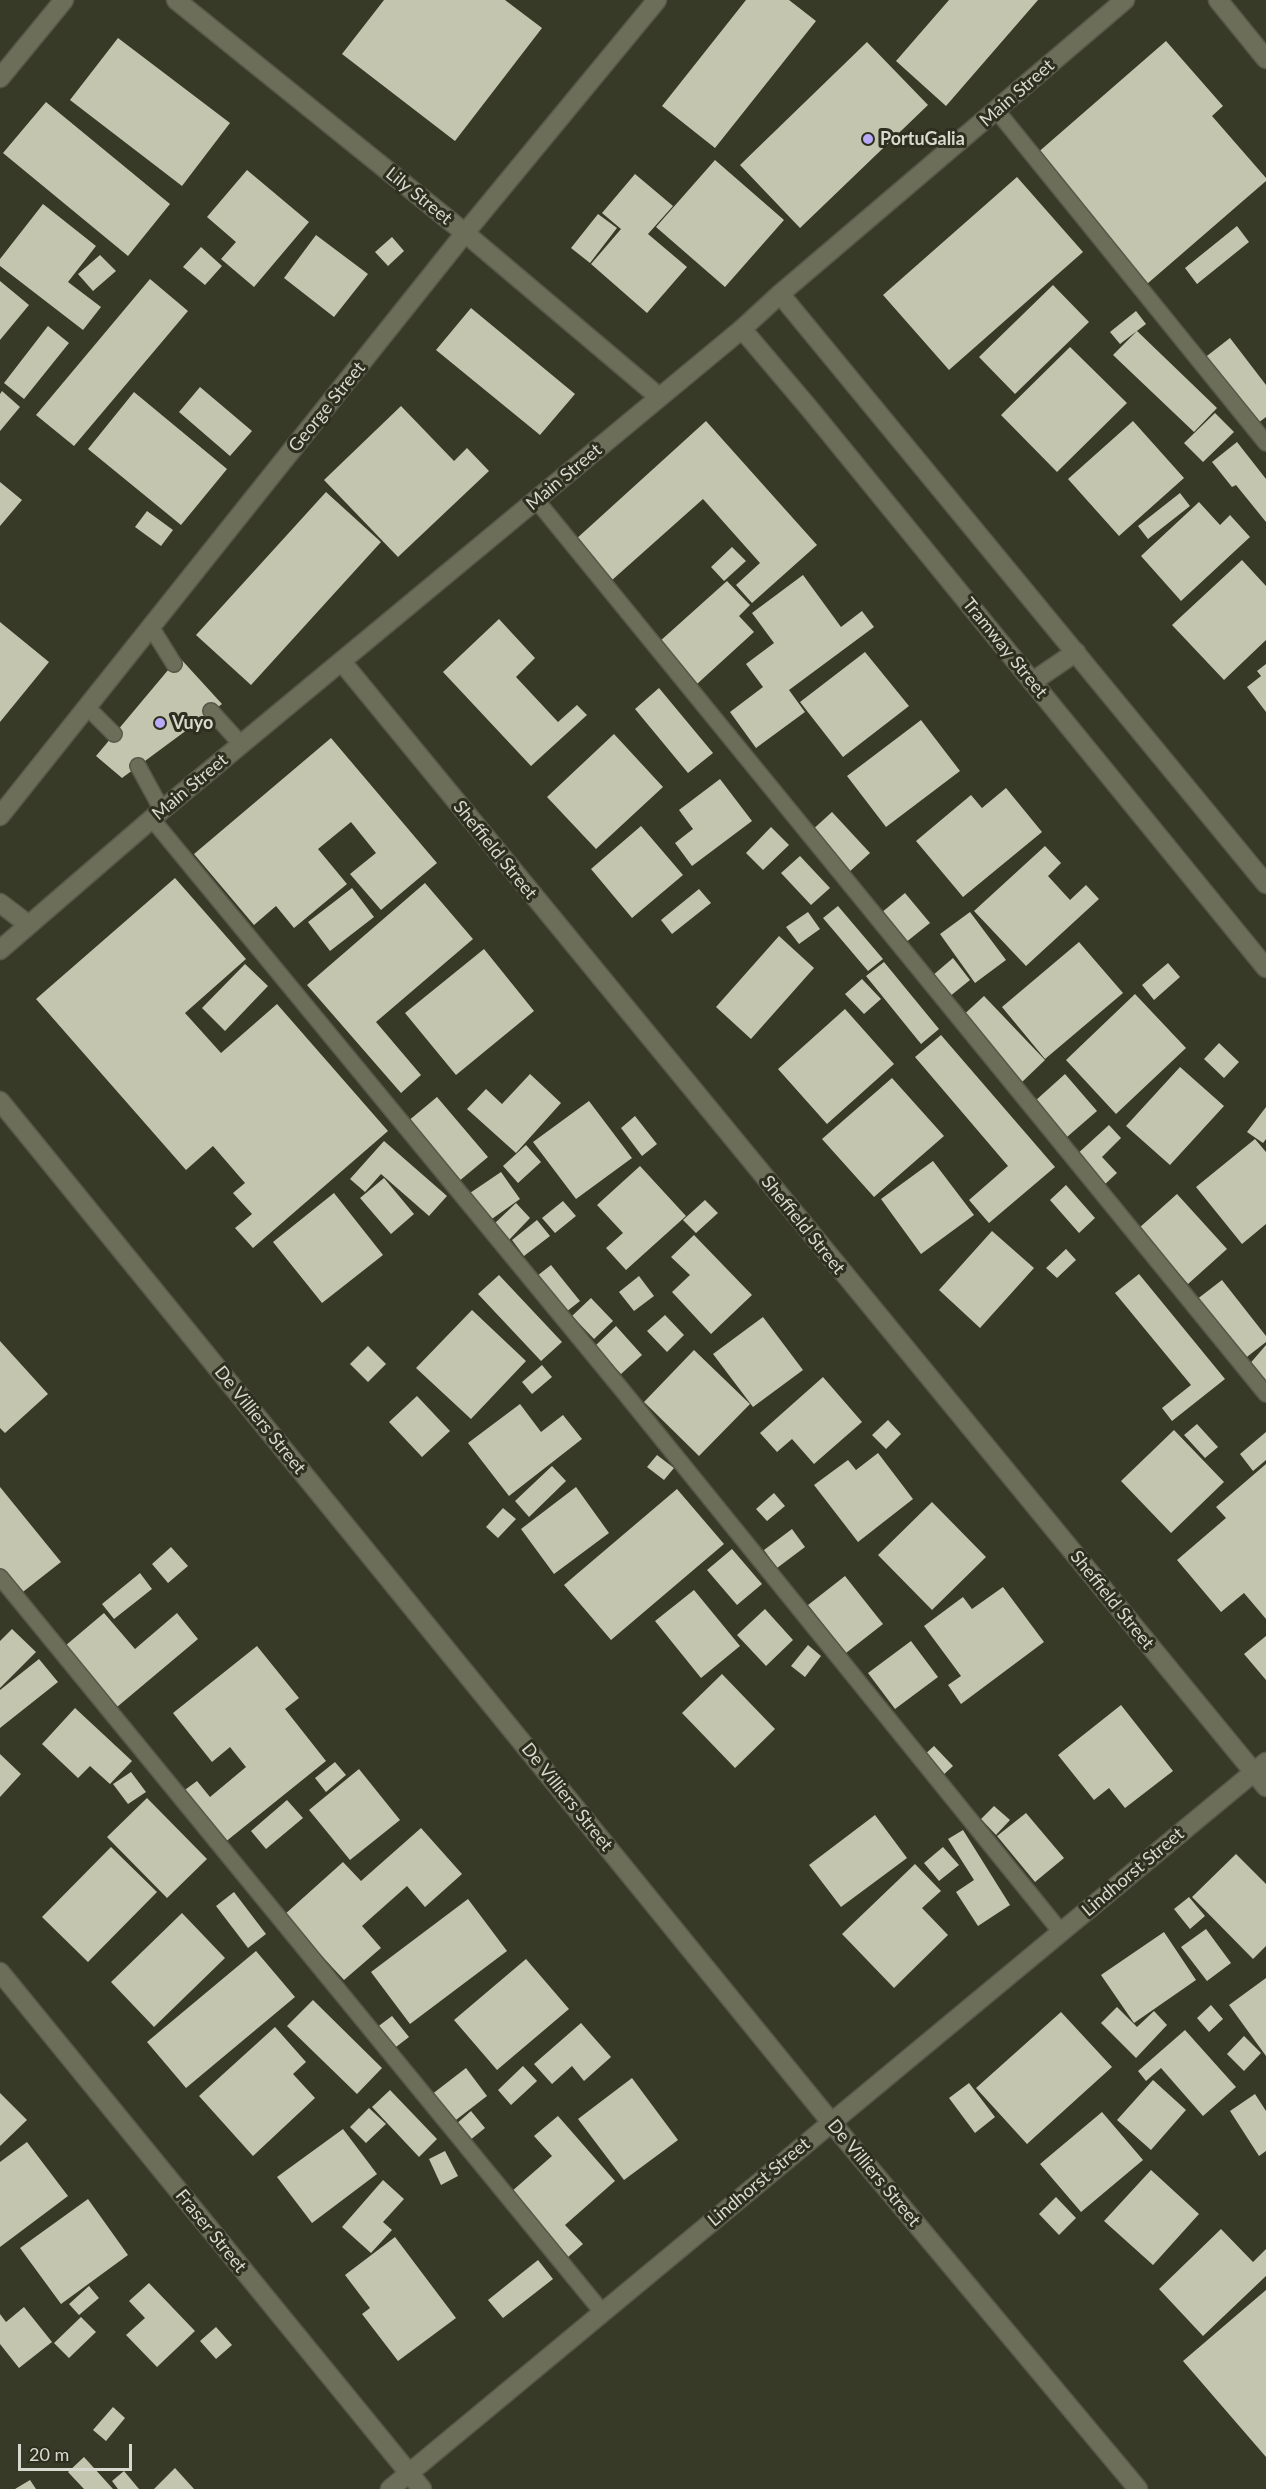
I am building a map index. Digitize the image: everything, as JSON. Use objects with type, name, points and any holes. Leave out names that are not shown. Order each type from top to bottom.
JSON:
[{"type":"street","points":[[0,78],[64,0]]},
{"type":"street","name":"Lily Street","points":[[176,0],[465,233],[659,397]]},
{"type":"street","name":"George Street","points":[[0,816],[465,233],[657,0]]},
{"type":"street","name":"Main Street","points":[[0,950],[157,814],[742,330],[780,294],[1125,0]]},
{"type":"street","points":[[1218,0],[1266,59]]},
{"type":"street","points":[[780,294],[1266,884]]},
{"type":"street","name":"Tramway Street","points":[[742,330],[1266,968]]},
{"type":"street","points":[[1032,682],[1076,652]]},
{"type":"street","name":"Sheffield Street","points":[[342,662],[1260,1767],[1266,1787]]},
{"type":"street","points":[[0,903],[29,925]]},
{"type":"street","name":"De Villiers Street","points":[[0,1101],[831,2122],[1138,2489]]},
{"type":"street","name":"Lindhorst Street","points":[[390,2489],[1260,1767]]},
{"type":"street","name":"Fraser Street","points":[[0,1972],[422,2489]]},
{"type":"lane","points":[[997,111],[1266,443]]},
{"type":"lane","points":[[537,501],[1266,1394]]},
{"type":"lane","points":[[151,627],[174,664]]},
{"type":"lane","points":[[87,707],[114,734]]},
{"type":"lane","points":[[211,711],[242,744]]},
{"type":"lane","points":[[138,766],[157,814],[1061,1932]]},
{"type":"lane","points":[[0,1577],[603,2313]]},
{"type":"building","points":[[384,0],[505,0],[542,28],[455,141],[342,54]]},
{"type":"building","points":[[746,0],[789,0],[816,21],[715,148],[662,106]]},
{"type":"building","points":[[949,0],[1038,0],[946,106],[896,61]]},
{"type":"building","points":[[118,38],[230,123],[182,186],[70,100]]},
{"type":"building","points":[[1166,41],[1223,106],[1212,116],[1266,178],[1266,181],[1147,284],[1035,155]]},
{"type":"building","points":[[867,42],[928,105],[800,228],[740,165]]},
{"type":"building","points":[[46,102],[170,204],[128,256],[3,153]]},
{"type":"building","points":[[715,160],[784,220],[725,287],[656,227]]},
{"type":"building","points":[[247,170],[309,222],[254,287],[221,259],[236,242],[207,217]]},
{"type":"building","points":[[635,174],[673,206],[648,234],[687,267],[647,313],[591,264],[621,229],[602,213]]},
{"type":"building","points":[[1017,177],[1083,252],[949,370],[883,295]]},
{"type":"building","points":[[43,204],[96,246],[68,282],[101,307],[83,330],[0,266],[0,259]]},
{"type":"building","points":[[598,214],[617,228],[590,263],[571,248]]},
{"type":"building","points":[[1237,226],[1249,242],[1197,284],[1185,268]]},
{"type":"building","points":[[316,235],[368,274],[334,317],[284,278]]},
{"type":"building","points":[[392,237],[404,251],[388,266],[375,252]]},
{"type":"building","points":[[201,247],[222,266],[205,285],[183,267]]},
{"type":"building","points":[[100,255],[116,271],[93,291],[78,274]]},
{"type":"building","points":[[150,279],[188,311],[74,446],[36,415]]},
{"type":"building","points":[[0,281],[29,305],[0,340]]},
{"type":"building","points":[[1053,285],[1089,322],[1015,394],[979,357]]},
{"type":"building","points":[[471,308],[575,394],[540,435],[436,350]]},
{"type":"building","points":[[1136,311],[1146,324],[1120,344],[1110,332]]},
{"type":"building","points":[[48,326],[69,343],[24,399],[4,383]]},
{"type":"building","points":[[1137,331],[1217,408],[1194,432],[1113,355]]},
{"type":"building","points":[[1230,338],[1266,385],[1266,417],[1254,426],[1203,359]]},
{"type":"building","points":[[1070,347],[1127,403],[1057,472],[1001,415]]},
{"type":"building","points":[[200,387],[252,431],[230,456],[179,412]]},
{"type":"building","points":[[2,391],[20,407],[0,431],[0,394]]},
{"type":"building","points":[[134,392],[227,469],[181,525],[88,449]]},
{"type":"building","points":[[401,406],[454,461],[467,448],[489,471],[398,557],[324,480]]},
{"type":"building","points":[[1215,413],[1234,432],[1203,462],[1184,443]]},
{"type":"building","points":[[706,421],[817,545],[752,603],[736,585],[760,563],[703,499],[611,581],[575,540]]},
{"type":"building","points":[[1133,421],[1184,478],[1119,536],[1068,479]]},
{"type":"building","points":[[1237,442],[1266,479],[1266,522],[1236,485],[1232,487],[1212,462]]},
{"type":"building","points":[[0,482],[22,500],[0,526]]},
{"type":"building","points":[[326,492],[381,542],[251,685],[196,635]]},
{"type":"building","points":[[1180,493],[1190,506],[1148,539],[1138,526]]},
{"type":"building","points":[[1199,502],[1220,525],[1230,515],[1250,537],[1181,601],[1141,556]]},
{"type":"building","points":[[147,511],[173,530],[161,546],[135,527]]},
{"type":"building","points":[[732,547],[746,561],[724,581],[711,567]]},
{"type":"building","points":[[1242,560],[1266,586],[1266,640],[1224,680],[1172,625]]},
{"type":"building","points":[[803,575],[841,627],[862,611],[874,627],[789,690],[805,712],[756,748],[730,712],[763,687],[746,664],[774,643],[752,613]]},
{"type":"building","points":[[727,581],[750,605],[739,616],[754,632],[697,684],[659,642]]},
{"type":"building","points":[[499,619],[535,658],[516,677],[558,722],[577,705],[587,715],[531,766],[443,672]]},
{"type":"building","points":[[0,622],[49,662],[0,722]]},
{"type":"building","points":[[865,652],[909,706],[843,757],[800,702]]},
{"type":"building","name":"Vuyo","points":[[179,657],[222,704],[122,778],[96,756]]},
{"type":"building","points":[[1266,664],[1266,712],[1247,687],[1261,676],[1257,671]]},
{"type":"building","points":[[659,688],[713,753],[688,773],[635,709]]},
{"type":"building","points":[[921,720],[960,771],[886,827],[847,776]]},
{"type":"building","points":[[614,734],[663,787],[596,849],[547,797]]},
{"type":"building","points":[[331,738],[437,863],[381,910],[350,874],[376,853],[351,822],[318,849],[347,884],[294,928],[276,906],[254,925],[194,854]]},
{"type":"building","points":[[720,779],[752,821],[692,866],[675,843],[693,829],[679,810]]},
{"type":"building","points":[[1006,788],[1042,832],[963,897],[916,841],[971,795],[982,808]]},
{"type":"building","points":[[832,812],[870,853],[848,873],[810,832]]},
{"type":"building","points":[[641,826],[683,875],[632,918],[591,869]]},
{"type":"building","points":[[771,827],[789,845],[763,870],[746,853]]},
{"type":"building","points":[[1045,846],[1061,863],[1048,876],[1070,900],[1086,885],[1099,899],[1026,966],[974,911]]},
{"type":"building","points":[[800,856],[830,888],[811,905],[781,873]]},
{"type":"building","points":[[175,878],[246,959],[185,1013],[221,1053],[277,1004],[388,1131],[253,1248],[235,1228],[252,1214],[233,1193],[245,1183],[213,1146],[186,1170],[36,999]]},
{"type":"building","points":[[425,883],[473,939],[376,1022],[421,1075],[401,1093],[307,985]]},
{"type":"building","points":[[352,888],[374,917],[330,951],[308,922]]},
{"type":"building","points":[[699,889],[711,903],[672,934],[661,920]]},
{"type":"building","points":[[905,893],[930,923],[905,943],[881,913]]},
{"type":"building","points":[[838,906],[883,959],[868,971],[823,918]]},
{"type":"building","points":[[808,912],[820,929],[799,944],[786,927]]},
{"type":"building","points":[[970,912],[1006,960],[975,983],[940,934]]},
{"type":"building","points":[[779,936],[814,968],[751,1039],[716,1007]]},
{"type":"building","points":[[1079,942],[1123,993],[1045,1059],[1002,1007]]},
{"type":"building","points":[[484,949],[534,1011],[456,1075],[405,1013]]},
{"type":"building","points":[[953,958],[970,980],[949,997],[932,976]]},
{"type":"building","points":[[884,962],[939,1029],[921,1044],[866,976]]},
{"type":"building","points":[[1168,963],[1180,977],[1154,1000],[1142,985]]},
{"type":"building","points":[[245,964],[268,986],[225,1031],[202,1008]]},
{"type":"building","points":[[862,979],[881,999],[864,1014],[845,994]]},
{"type":"building","points":[[1135,994],[1186,1048],[1116,1114],[1066,1060]]},
{"type":"building","points":[[984,996],[1045,1060],[1021,1083],[959,1019]]},
{"type":"building","points":[[845,1009],[894,1064],[827,1124],[778,1069]]},
{"type":"building","points":[[941,1035],[1055,1167],[989,1223],[969,1200],[1008,1166],[915,1057]]},
{"type":"building","points":[[1219,1043],[1239,1062],[1224,1078],[1204,1059]]},
{"type":"building","points":[[1180,1067],[1224,1106],[1170,1165],[1126,1126]]},
{"type":"building","points":[[530,1074],[561,1103],[516,1153],[467,1109],[486,1089],[502,1104]]},
{"type":"building","points":[[1065,1074],[1097,1111],[1067,1137],[1035,1101]]},
{"type":"building","points":[[892,1078],[944,1136],[874,1197],[822,1139]]},
{"type":"building","points":[[437,1097],[488,1157],[458,1182],[407,1122]]},
{"type":"building","points":[[589,1101],[632,1158],[576,1199],[533,1142]]},
{"type":"building","points":[[1266,1107],[1266,1139],[1263,1143],[1247,1132]]},
{"type":"building","points":[[635,1116],[657,1144],[642,1156],[621,1128]]},
{"type":"building","points":[[1109,1125],[1121,1138],[1102,1157],[1117,1173],[1103,1186],[1075,1156]]},
{"type":"building","points":[[1255,1139],[1266,1152],[1266,1224],[1242,1244],[1196,1187]]},
{"type":"building","points":[[384,1141],[447,1196],[429,1216],[381,1174],[365,1192],[350,1179]]},
{"type":"building","points":[[526,1145],[541,1162],[518,1183],[503,1166]]},
{"type":"building","points":[[933,1161],[974,1215],[921,1254],[881,1199]]},
{"type":"building","points":[[640,1166],[686,1216],[626,1270],[606,1248],[623,1233],[597,1205]]},
{"type":"building","points":[[501,1172],[520,1199],[489,1221],[470,1193]]},
{"type":"building","points":[[384,1178],[414,1214],[391,1234],[360,1198]]},
{"type":"building","points":[[1066,1185],[1095,1218],[1079,1233],[1050,1200]]},
{"type":"building","points":[[334,1193],[383,1255],[322,1303],[273,1242]]},
{"type":"building","points":[[1177,1194],[1227,1249],[1188,1284],[1139,1228]]},
{"type":"building","points":[[705,1200],[718,1213],[696,1233],[683,1220]]},
{"type":"building","points":[[563,1201],[576,1216],[555,1233],[542,1218]]},
{"type":"building","points":[[516,1203],[530,1218],[509,1240],[494,1224]]},
{"type":"building","points":[[537,1220],[550,1236],[524,1256],[512,1240]]},
{"type":"building","points":[[992,1231],[1034,1268],[980,1328],[939,1290]]},
{"type":"building","points":[[694,1235],[752,1295],[711,1334],[672,1292],[690,1275],[671,1257]]},
{"type":"building","points":[[1066,1249],[1076,1260],[1057,1278],[1046,1268]]},
{"type":"building","points":[[551,1265],[580,1301],[566,1312],[537,1276]]},
{"type":"building","points":[[1139,1274],[1225,1379],[1172,1421],[1162,1408],[1191,1385],[1115,1293]]},
{"type":"building","points":[[499,1275],[562,1342],[541,1361],[478,1294]]},
{"type":"building","points":[[639,1276],[654,1296],[634,1311],[619,1292]]},
{"type":"building","points":[[1222,1280],[1266,1336],[1266,1342],[1243,1360],[1196,1300]]},
{"type":"building","points":[[591,1298],[613,1321],[594,1339],[572,1316]]},
{"type":"building","points":[[472,1310],[526,1361],[471,1419],[416,1368]]},
{"type":"building","points":[[665,1315],[684,1335],[667,1352],[647,1331]]},
{"type":"building","points":[[763,1317],[803,1370],[753,1407],[713,1354]]},
{"type":"building","points":[[616,1326],[642,1355],[621,1374],[595,1346]]},
{"type":"building","points":[[0,1341],[48,1394],[5,1433],[0,1428]]},
{"type":"building","points":[[1266,1345],[1266,1384],[1247,1367]]},
{"type":"building","points":[[368,1346],[386,1364],[368,1382],[350,1364]]},
{"type":"building","points":[[694,1350],[750,1404],[699,1456],[644,1402]]},
{"type":"building","points":[[542,1365],[552,1377],[532,1394],[522,1382]]},
{"type":"building","points":[[823,1377],[862,1422],[814,1464],[792,1439],[777,1452],[760,1433]]},
{"type":"building","points":[[417,1396],[450,1431],[422,1457],[389,1422]]},
{"type":"building","points":[[520,1404],[541,1432],[563,1415],[582,1439],[509,1496],[468,1443]]},
{"type":"building","points":[[888,1420],[901,1434],[886,1449],[872,1435]]},
{"type":"building","points":[[1197,1424],[1218,1447],[1205,1458],[1184,1435]]},
{"type":"building","points":[[1174,1430],[1224,1482],[1171,1533],[1121,1481]]},
{"type":"building","points":[[1266,1432],[1266,1460],[1253,1471],[1240,1454]]},
{"type":"building","points":[[878,1453],[913,1499],[858,1542],[814,1485],[848,1460],[856,1470]]},
{"type":"building","points":[[657,1455],[674,1468],[664,1480],[647,1467]]},
{"type":"building","points":[[1266,1464],[1266,1619],[1244,1593],[1221,1612],[1177,1560],[1226,1518],[1216,1507]]},
{"type":"building","points":[[552,1466],[566,1481],[529,1517],[515,1501]]},
{"type":"building","points":[[0,1487],[61,1562],[19,1595],[0,1572]]},
{"type":"building","points":[[576,1487],[609,1533],[554,1574],[521,1529]]},
{"type":"building","points":[[677,1489],[724,1544],[611,1640],[564,1585]]},
{"type":"building","points":[[774,1493],[785,1506],[767,1521],[756,1509]]},
{"type":"building","points":[[932,1502],[986,1557],[932,1610],[878,1555]]},
{"type":"building","points":[[503,1508],[516,1519],[498,1538],[486,1527]]},
{"type":"building","points":[[792,1529],[805,1547],[777,1568],[764,1550]]},
{"type":"building","points":[[171,1547],[188,1566],[168,1583],[152,1564]]},
{"type":"building","points":[[732,1549],[762,1584],[737,1605],[707,1570]]},
{"type":"building","points":[[140,1573],[152,1589],[114,1619],[102,1604]]},
{"type":"building","points":[[845,1576],[883,1624],[846,1653],[808,1605]]},
{"type":"building","points":[[1003,1587],[1044,1642],[961,1704],[948,1685],[961,1676],[924,1626],[963,1597],[972,1609]]},
{"type":"building","points":[[694,1590],[740,1646],[701,1678],[655,1621]]},
{"type":"building","points":[[765,1609],[793,1640],[766,1666],[737,1635]]},
{"type":"building","points":[[104,1613],[135,1649],[177,1613],[198,1639],[117,1707],[65,1646]]},
{"type":"building","points":[[12,1629],[36,1652],[0,1688],[0,1641]]},
{"type":"building","points":[[1266,1636],[1266,1680],[1244,1654]]},
{"type":"building","points":[[911,1641],[938,1677],[895,1709],[868,1673]]},
{"type":"building","points":[[808,1645],[821,1656],[805,1677],[791,1666]]},
{"type":"building","points":[[257,1646],[299,1698],[285,1709],[326,1761],[224,1843],[182,1792],[197,1781],[210,1797],[246,1767],[230,1747],[212,1762],[173,1713]]},
{"type":"building","points":[[39,1659],[58,1682],[0,1728],[0,1690]]},
{"type":"building","points":[[722,1674],[775,1729],[735,1768],[682,1713]]},
{"type":"building","points":[[1121,1705],[1173,1771],[1125,1808],[1109,1788],[1094,1800],[1058,1755]]},
{"type":"building","points":[[75,1708],[132,1761],[110,1784],[90,1766],[78,1778],[42,1744]]},
{"type":"building","points":[[934,1746],[953,1766],[941,1777],[922,1757]]},
{"type":"building","points":[[0,1754],[21,1774],[0,1797]]},
{"type":"building","points":[[335,1762],[346,1775],[326,1792],[315,1778]]},
{"type":"building","points":[[359,1769],[400,1820],[350,1860],[309,1810]]},
{"type":"building","points":[[131,1772],[146,1792],[128,1804],[113,1784]]},
{"type":"building","points":[[147,1798],[207,1859],[167,1898],[107,1837]]},
{"type":"building","points":[[287,1800],[303,1818],[266,1849],[251,1831]]},
{"type":"building","points":[[994,1806],[1010,1820],[996,1835],[981,1819]]},
{"type":"building","points":[[1026,1813],[1064,1858],[1035,1882],[997,1836]]},
{"type":"building","points":[[875,1815],[907,1858],[841,1907],[809,1865]]},
{"type":"building","points":[[421,1828],[462,1874],[425,1907],[407,1886],[362,1926],[381,1948],[344,1980],[284,1915],[343,1862],[361,1881]]},
{"type":"building","points":[[963,1830],[1010,1905],[978,1926],[956,1892],[974,1880],[948,1839]]},
{"type":"building","points":[[111,1847],[157,1892],[88,1962],[42,1917]]},
{"type":"building","points":[[943,1847],[959,1865],[939,1881],[924,1863]]},
{"type":"building","points":[[1236,1854],[1266,1884],[1266,1946],[1253,1959],[1192,1897]]},
{"type":"building","points":[[915,1864],[941,1891],[922,1908],[948,1935],[894,1988],[842,1934]]},
{"type":"building","points":[[234,1892],[266,1934],[248,1948],[216,1906]]},
{"type":"building","points":[[1189,1897],[1205,1916],[1190,1929],[1174,1909]]},
{"type":"building","points":[[468,1899],[507,1951],[410,2024],[371,1972]]},
{"type":"building","points":[[182,1913],[225,1958],[154,2027],[111,1982]]},
{"type":"building","points":[[1206,1929],[1231,1963],[1207,1981],[1181,1947]]},
{"type":"building","points":[[1164,1932],[1196,1980],[1134,2023],[1101,1975]]},
{"type":"building","points":[[256,1951],[295,1997],[186,2088],[147,2042]]},
{"type":"building","points":[[526,1959],[569,2009],[497,2070],[454,2020]]},
{"type":"building","points":[[1266,1978],[1266,2056],[1229,2005]]},
{"type":"building","points":[[313,2000],[382,2068],[357,2094],[287,2026]]},
{"type":"building","points":[[1211,2005],[1223,2019],[1209,2032],[1197,2018]]},
{"type":"building","points":[[1117,2007],[1137,2027],[1154,2011],[1167,2025],[1136,2058],[1101,2023]]},
{"type":"building","points":[[1061,2012],[1112,2067],[1027,2144],[976,2088]]},
{"type":"building","points":[[392,2016],[409,2037],[392,2050],[376,2028]]},
{"type":"building","points":[[581,2023],[611,2057],[584,2081],[572,2066],[552,2084],[534,2064]]},
{"type":"building","points":[[275,2027],[306,2062],[293,2074],[315,2098],[253,2156],[199,2096]]},
{"type":"building","points":[[1185,2030],[1236,2087],[1203,2116],[1161,2068],[1146,2081],[1138,2071]]},
{"type":"building","points":[[1244,2036],[1261,2053],[1244,2071],[1227,2054]]},
{"type":"building","points":[[523,2066],[537,2081],[511,2105],[498,2090]]},
{"type":"building","points":[[466,2068],[487,2096],[452,2123],[431,2095]]},
{"type":"building","points":[[632,2078],[678,2140],[624,2180],[578,2119]]},
{"type":"building","points":[[1153,2080],[1186,2110],[1151,2150],[1117,2120]]},
{"type":"building","points":[[969,2083],[995,2117],[975,2133],[949,2098]]},
{"type":"building","points":[[390,2090],[437,2139],[419,2157],[372,2107]]},
{"type":"building","points":[[0,2093],[27,2120],[0,2146]]},
{"type":"building","points":[[1255,2094],[1266,2111],[1266,2151],[1259,2156],[1230,2111]]},
{"type":"building","points":[[369,2108],[386,2124],[366,2143],[350,2127]]},
{"type":"building","points":[[471,2111],[485,2128],[469,2141],[455,2125]]},
{"type":"building","points":[[1102,2112],[1143,2160],[1081,2212],[1040,2164]]},
{"type":"building","points":[[558,2116],[615,2181],[565,2225],[583,2244],[568,2257],[511,2192],[552,2156],[534,2136]]},
{"type":"building","points":[[343,2129],[377,2174],[312,2223],[277,2177]]},
{"type":"building","points":[[27,2142],[68,2196],[0,2247],[0,2162]]},
{"type":"building","points":[[445,2151],[458,2176],[441,2185],[429,2159]]},
{"type":"building","points":[[1151,2170],[1199,2214],[1153,2265],[1104,2221]]},
{"type":"building","points":[[383,2180],[404,2199],[383,2222],[392,2230],[371,2253],[342,2227]]},
{"type":"building","points":[[1056,2197],[1076,2218],[1059,2235],[1039,2214]]},
{"type":"building","points":[[88,2199],[128,2255],[61,2304],[20,2248]]},
{"type":"building","points":[[1221,2229],[1253,2262],[1266,2249],[1266,2276],[1203,2336],[1159,2289]]},
{"type":"building","points":[[395,2237],[456,2318],[398,2361],[362,2314],[370,2308],[345,2275]]},
{"type":"building","points":[[538,2260],[553,2279],[503,2318],[488,2300]]},
{"type":"building","points":[[149,2283],[195,2331],[157,2367],[126,2335],[145,2318],[129,2301]]},
{"type":"building","points":[[89,2286],[99,2298],[79,2315],[69,2304]]},
{"type":"building","points":[[1266,2290],[1266,2457],[1183,2361]]},
{"type":"building","points":[[24,2307],[52,2342],[19,2368],[0,2344],[0,2314],[6,2322]]},
{"type":"building","points":[[81,2317],[96,2332],[69,2358],[54,2343]]},
{"type":"building","points":[[216,2327],[232,2345],[216,2359],[200,2341]]},
{"type":"building","points":[[113,2407],[125,2418],[106,2441],[93,2430]]},
{"type":"building","points":[[84,2457],[113,2489],[84,2489],[68,2472]]},
{"type":"building","points":[[175,2468],[194,2489],[154,2489]]},
{"type":"building","points":[[124,2471],[139,2489],[118,2489],[112,2481]]},
{"type":"building","points":[[30,2480],[36,2489],[15,2489]]},
{"type":"place","name":"PortuGalia","points":[[868,139]]},
{"type":"place","name":"Vuyo","points":[[160,723]]}]
